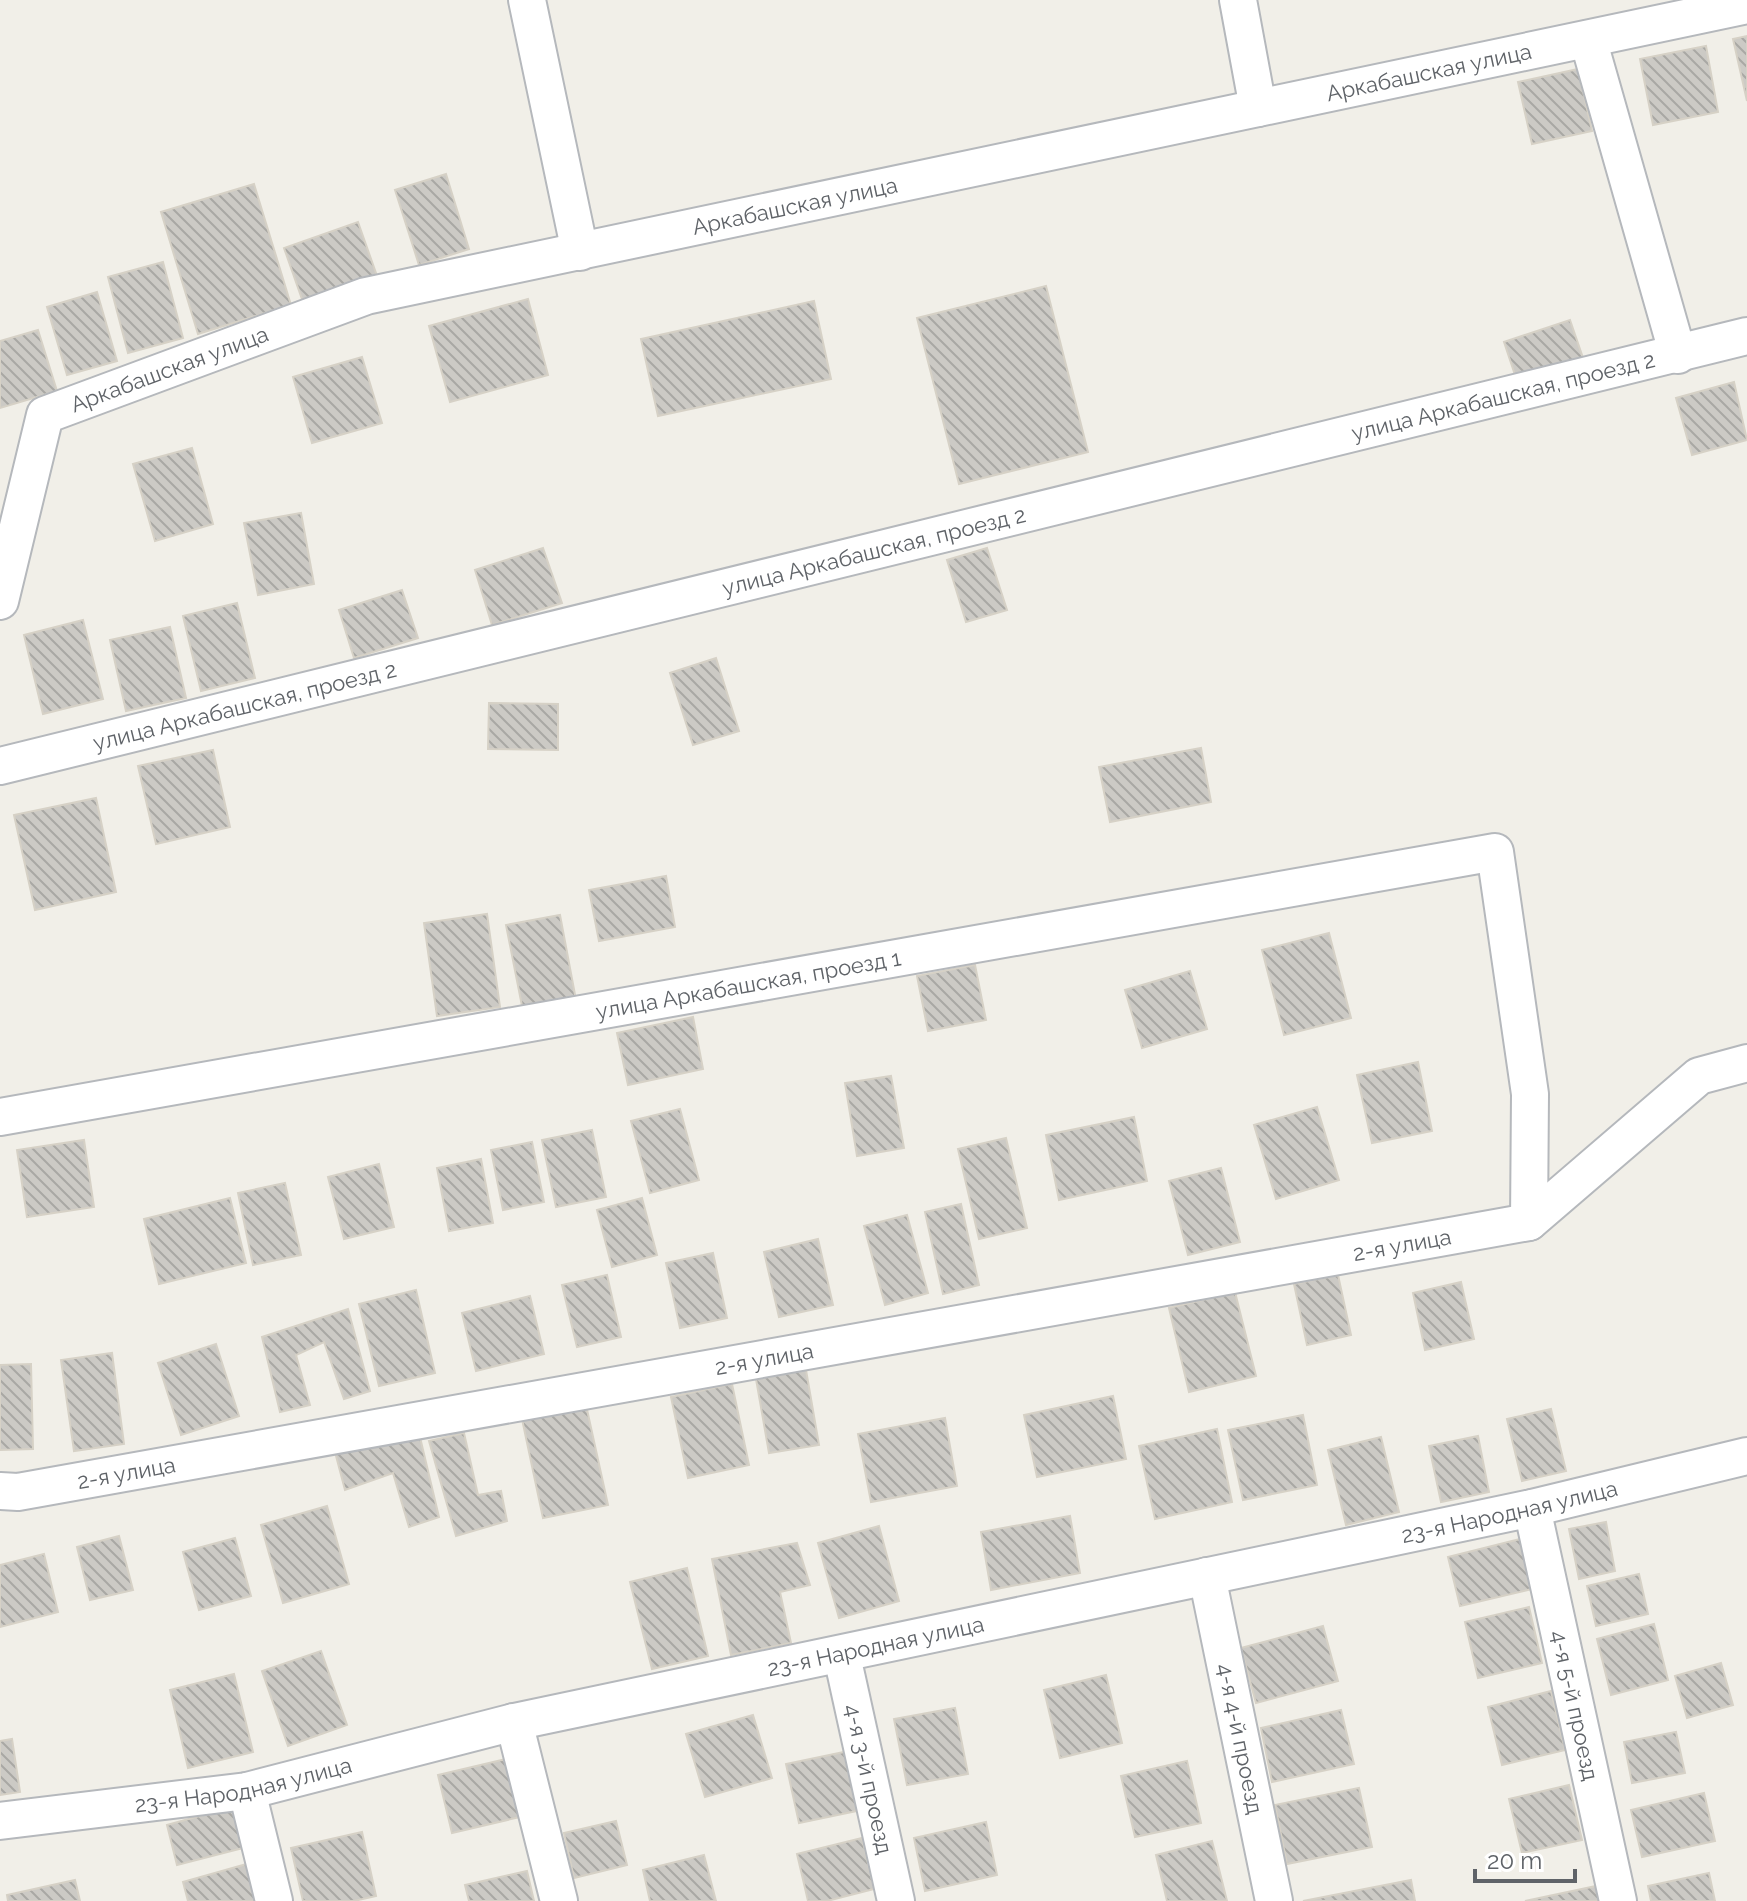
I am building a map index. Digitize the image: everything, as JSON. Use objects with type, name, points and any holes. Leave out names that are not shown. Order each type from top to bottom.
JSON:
[{"type":"street","points":[[527,0],[580,252]]},
{"type":"street","points":[[1238,0],[1258,108]]},
{"type":"street","name":"Аркабашская улица","points":[[0,601],[45,415],[366,296],[1747,5]]},
{"type":"street","points":[[1588,39],[1678,355]]},
{"type":"street","name":"улица Аркабашская, проезд 2","points":[[0,766],[1747,336]]},
{"type":"street","name":"улица Аркабашская, проезд 1","points":[[0,1117],[1495,852],[1530,1094],[1529,1222]]},
{"type":"street","points":[[1529,1222],[1699,1076],[1747,1063]]},
{"type":"street","name":"2-я улица","points":[[0,1491],[18,1492],[1529,1222]]},
{"type":"street","name":"23-я Народная улица","points":[[0,1821],[247,1791],[514,1722],[842,1656],[1532,1508],[1747,1456]]},
{"type":"street","name":"4-я 5-й проезд","points":[[1532,1508],[1618,1901]]},
{"type":"street","name":"4-я 4-й проезд","points":[[1207,1576],[1274,1901]]},
{"type":"street","name":"4-я 3-й проезд","points":[[842,1656],[896,1901]]},
{"type":"street","points":[[514,1722],[559,1901]]},
{"type":"street","points":[[247,1791],[274,1901]]},
{"type":"building","points":[[1747,36],[1747,101],[1733,39]]},
{"type":"building","points":[[1706,46],[1718,112],[1653,125],[1640,59]]},
{"type":"building","points":[[1578,69],[1592,131],[1532,144],[1518,82]]},
{"type":"building","points":[[446,174],[469,249],[419,265],[395,190]]},
{"type":"building","points":[[254,184],[291,305],[198,334],[161,212]]},
{"type":"building","points":[[358,222],[377,276],[303,302],[284,248]]},
{"type":"building","points":[[163,262],[183,338],[128,353],[108,277]]},
{"type":"building","points":[[1046,286],[1088,452],[959,484],[917,318]]},
{"type":"building","points":[[97,292],[117,361],[67,375],[47,307]]},
{"type":"building","points":[[528,299],[548,375],[450,402],[429,326]]},
{"type":"building","points":[[814,301],[831,379],[658,416],[641,339]]},
{"type":"building","points":[[1570,320],[1583,358],[1517,381],[1504,342]]},
{"type":"building","points":[[38,330],[57,391],[0,408],[0,341]]},
{"type":"building","points":[[362,357],[382,423],[312,443],[293,377]]},
{"type":"building","points":[[1734,382],[1747,440],[1692,455],[1676,398]]},
{"type":"building","points":[[192,448],[213,524],[155,541],[133,464]]},
{"type":"building","points":[[301,513],[314,584],[258,595],[244,523]]},
{"type":"building","points":[[543,548],[562,603],[492,625],[475,570]]},
{"type":"building","points":[[987,548],[1007,610],[966,622],[947,560]]},
{"type":"building","points":[[402,590],[418,638],[354,658],[339,610]]},
{"type":"building","points":[[237,603],[255,678],[201,691],[183,616]]},
{"type":"building","points":[[83,620],[103,699],[43,714],[24,635]]},
{"type":"building","points":[[170,627],[186,698],[126,711],[110,640]]},
{"type":"building","points":[[716,658],[739,731],[693,745],[670,673]]},
{"type":"building","points":[[489,703],[558,704],[558,750],[488,749]]},
{"type":"building","points":[[1201,748],[1211,802],[1110,822],[1099,767]]},
{"type":"building","points":[[213,750],[230,827],[156,844],[138,766]]},
{"type":"building","points":[[96,798],[116,892],[35,910],[14,815]]},
{"type":"building","points":[[666,876],[675,927],[599,941],[589,890]]},
{"type":"building","points":[[487,914],[500,1007],[437,1016],[424,923]]},
{"type":"building","points":[[560,915],[576,1000],[523,1011],[506,925]]},
{"type":"building","points":[[1329,933],[1351,1018],[1284,1035],[1262,950]]},
{"type":"building","points":[[975,965],[986,1020],[928,1031],[917,976]]},
{"type":"building","points":[[1190,971],[1207,1029],[1142,1048],[1125,990]]},
{"type":"building","points":[[693,1017],[703,1069],[628,1085],[617,1033]]},
{"type":"building","points":[[1418,1062],[1432,1131],[1372,1143],[1357,1075]]},
{"type":"building","points":[[891,1076],[904,1148],[857,1156],[845,1083]]},
{"type":"building","points":[[1317,1107],[1339,1180],[1276,1199],[1254,1125]]},
{"type":"building","points":[[680,1109],[699,1180],[650,1193],[631,1121]]},
{"type":"building","points":[[1134,1117],[1147,1181],[1059,1200],[1046,1135]]},
{"type":"building","points":[[592,1130],[606,1197],[556,1207],[542,1140]]},
{"type":"building","points":[[1006,1138],[1027,1228],[979,1239],[958,1149]]},
{"type":"building","points":[[84,1140],[94,1207],[27,1217],[17,1150]]},
{"type":"building","points":[[532,1142],[544,1202],[503,1210],[491,1150]]},
{"type":"building","points":[[481,1159],[493,1223],[449,1231],[437,1168]]},
{"type":"building","points":[[379,1164],[394,1227],[344,1239],[328,1177]]},
{"type":"building","points":[[1221,1168],[1240,1242],[1188,1255],[1169,1181]]},
{"type":"building","points":[[285,1183],[301,1255],[253,1265],[238,1193]]},
{"type":"building","points":[[230,1198],[246,1263],[159,1284],[144,1219]]},
{"type":"building","points":[[642,1198],[657,1255],[612,1267],[597,1210]]},
{"type":"building","points":[[961,1204],[979,1285],[943,1294],[925,1212]]},
{"type":"building","points":[[907,1215],[928,1293],[885,1305],[864,1226]]},
{"type":"building","points":[[818,1239],[833,1305],[779,1317],[764,1252]]},
{"type":"building","points":[[713,1253],[727,1318],[680,1328],[666,1263]]},
{"type":"building","points":[[607,1275],[621,1337],[577,1347],[562,1285]]},
{"type":"building","points":[[1338,1275],[1351,1335],[1307,1345],[1294,1284]]},
{"type":"building","points":[[1461,1282],[1474,1339],[1425,1350],[1413,1293]]},
{"type":"building","points":[[416,1290],[435,1373],[379,1386],[359,1304]]},
{"type":"building","points":[[1235,1292],[1256,1376],[1189,1392],[1169,1308]]},
{"type":"building","points":[[530,1296],[544,1354],[476,1371],[462,1313]]},
{"type":"building","points":[[348,1309],[370,1391],[344,1399],[324,1342],[296,1355],[310,1405],[280,1412],[262,1337]]},
{"type":"building","points":[[216,1344],[239,1416],[181,1435],[158,1363]]},
{"type":"building","points":[[112,1353],[124,1444],[74,1451],[61,1360]]},
{"type":"building","points":[[31,1364],[33,1449],[0,1450],[0,1365]]},
{"type":"building","points":[[806,1370],[819,1445],[769,1453],[756,1379]]},
{"type":"building","points":[[732,1384],[749,1465],[688,1478],[671,1397]]},
{"type":"building","points":[[1113,1396],[1126,1459],[1037,1477],[1024,1415]]},
{"type":"building","points":[[586,1405],[608,1505],[543,1518],[522,1419]]},
{"type":"building","points":[[1551,1409],[1566,1471],[1522,1481],[1507,1419]]},
{"type":"building","points":[[1303,1415],[1317,1485],[1243,1500],[1228,1430]]},
{"type":"building","points":[[945,1418],[957,1486],[871,1502],[858,1434]]},
{"type":"building","points":[[1217,1429],[1232,1502],[1155,1519],[1139,1446]]},
{"type":"building","points":[[419,1433],[439,1517],[409,1527],[393,1473],[345,1490],[335,1452]]},
{"type":"building","points":[[464,1433],[478,1495],[501,1491],[507,1521],[456,1536],[429,1441]]},
{"type":"building","points":[[1478,1436],[1489,1492],[1441,1502],[1429,1446]]},
{"type":"building","points":[[1381,1437],[1399,1512],[1346,1525],[1328,1450]]},
{"type":"building","points":[[327,1506],[349,1584],[283,1603],[261,1525]]},
{"type":"building","points":[[1070,1516],[1080,1573],[991,1590],[981,1532]]},
{"type":"building","points":[[1606,1522],[1615,1571],[1579,1579],[1569,1529]]},
{"type":"building","points":[[879,1526],[899,1601],[839,1618],[818,1543]]},
{"type":"building","points":[[119,1536],[133,1590],[90,1600],[77,1547]]},
{"type":"building","points":[[235,1538],[251,1596],[199,1610],[183,1552]]},
{"type":"building","points":[[1520,1539],[1532,1589],[1460,1606],[1448,1557]]},
{"type":"building","points":[[797,1543],[810,1585],[780,1592],[791,1643],[731,1655],[712,1559]]},
{"type":"building","points":[[44,1554],[58,1612],[0,1627],[0,1565]]},
{"type":"building","points":[[687,1568],[708,1656],[652,1669],[630,1582]]},
{"type":"building","points":[[1639,1574],[1648,1614],[1596,1626],[1587,1586]]},
{"type":"building","points":[[1529,1607],[1542,1663],[1478,1678],[1465,1622]]},
{"type":"building","points":[[1654,1624],[1668,1680],[1611,1695],[1597,1639]]},
{"type":"building","points":[[1323,1626],[1338,1681],[1256,1703],[1241,1648]]},
{"type":"building","points":[[321,1651],[347,1725],[288,1746],[262,1671]]},
{"type":"building","points":[[1721,1663],[1733,1705],[1687,1718],[1675,1676]]},
{"type":"building","points":[[234,1674],[253,1752],[188,1768],[170,1690]]},
{"type":"building","points":[[1106,1675],[1122,1743],[1060,1758],[1044,1690]]},
{"type":"building","points":[[1551,1691],[1565,1750],[1502,1765],[1488,1707]]},
{"type":"building","points":[[955,1708],[968,1774],[907,1785],[894,1719]]},
{"type":"building","points":[[1341,1710],[1354,1764],[1272,1782],[1261,1728]]},
{"type":"building","points":[[753,1715],[772,1778],[705,1797],[686,1734]]},
{"type":"building","points":[[1676,1732],[1685,1773],[1632,1783],[1624,1742]]},
{"type":"building","points":[[12,1739],[20,1792],[0,1795],[0,1741]]},
{"type":"building","points":[[844,1752],[857,1811],[799,1823],[786,1764]]},
{"type":"building","points":[[506,1759],[520,1817],[452,1833],[438,1775]]},
{"type":"building","points":[[1187,1761],[1201,1823],[1135,1837],[1121,1776]]},
{"type":"building","points":[[1569,1785],[1582,1840],[1522,1853],[1509,1799]]},
{"type":"building","points":[[1359,1788],[1372,1847],[1287,1864],[1275,1805]]},
{"type":"building","points":[[1704,1793],[1715,1841],[1642,1857],[1631,1810]]},
{"type":"building","points":[[232,1807],[243,1848],[177,1865],[167,1825]]},
{"type":"building","points":[[616,1821],[627,1865],[574,1878],[564,1833]]},
{"type":"building","points":[[986,1822],[997,1875],[925,1891],[914,1838]]},
{"type":"building","points":[[362,1832],[376,1896],[354,1901],[303,1901],[291,1848]]},
{"type":"building","points":[[862,1838],[874,1889],[827,1901],[808,1901],[797,1854]]},
{"type":"building","points":[[1212,1841],[1227,1901],[1167,1901],[1156,1855]]},
{"type":"building","points":[[704,1855],[716,1901],[650,1901],[643,1870]]},
{"type":"building","points":[[250,1863],[260,1901],[188,1901],[183,1882]]},
{"type":"building","points":[[527,1871],[534,1901],[469,1901],[465,1885]]},
{"type":"building","points":[[1709,1873],[1715,1901],[1651,1901],[1648,1886]]},
{"type":"building","points":[[75,1880],[80,1901],[8,1901],[7,1895]]},
{"type":"building","points":[[1411,1880],[1415,1901],[1303,1901]]},
{"type":"building","points":[[1596,1886],[1599,1901],[1525,1901]]}]
